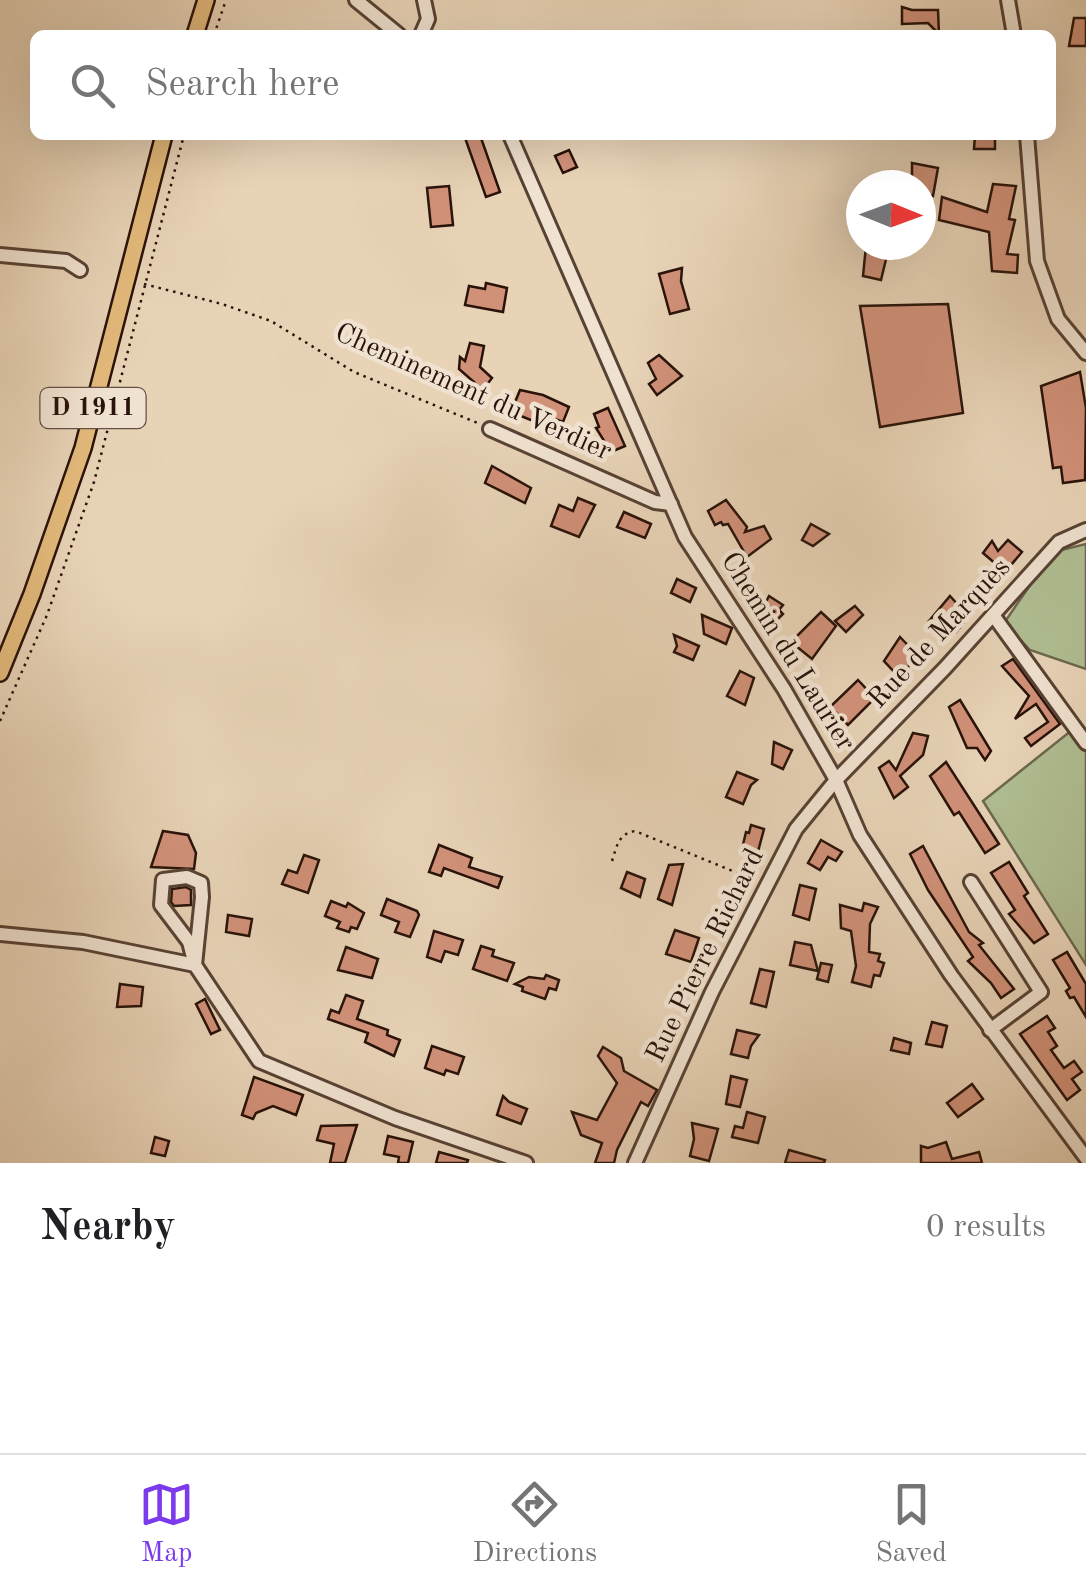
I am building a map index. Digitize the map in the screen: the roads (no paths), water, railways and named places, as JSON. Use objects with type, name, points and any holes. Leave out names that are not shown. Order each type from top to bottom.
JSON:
[{"type":"main road","points":[[197,30],[206,0]]},
{"type":"main road","name":"D 1911","points":[[0,673],[83,448],[163,140]]},
{"type":"street","points":[[356,0],[393,30]]},
{"type":"street","points":[[423,30],[428,19],[424,0]]},
{"type":"street","points":[[1008,0],[1013,30]]},
{"type":"street","name":"Chemin du Laurier","points":[[512,140],[686,537],[784,688],[836,780],[860,835],[990,1030],[1086,1158]]},
{"type":"street","points":[[1027,140],[1037,261],[1058,319],[1086,353]]},
{"type":"street","points":[[0,255],[66,261],[80,270]]},
{"type":"street","name":"Cheminement du Verdier","points":[[490,428],[655,502],[671,504]]},
{"type":"street","name":"Rue de Marquès","points":[[836,780],[1059,542],[1086,530]]},
{"type":"street","points":[[993,615],[1086,743]]},
{"type":"street","name":"Rue Pierre Richard","points":[[636,1163],[712,992],[796,830],[836,780]]},
{"type":"street","points":[[195,965],[200,884],[187,877],[163,880],[161,905],[190,942],[195,965],[258,1061],[394,1118],[526,1163]]},
{"type":"street","points":[[971,882],[1044,998],[990,1030]]},
{"type":"street","points":[[0,934],[82,942],[195,965]]}]
